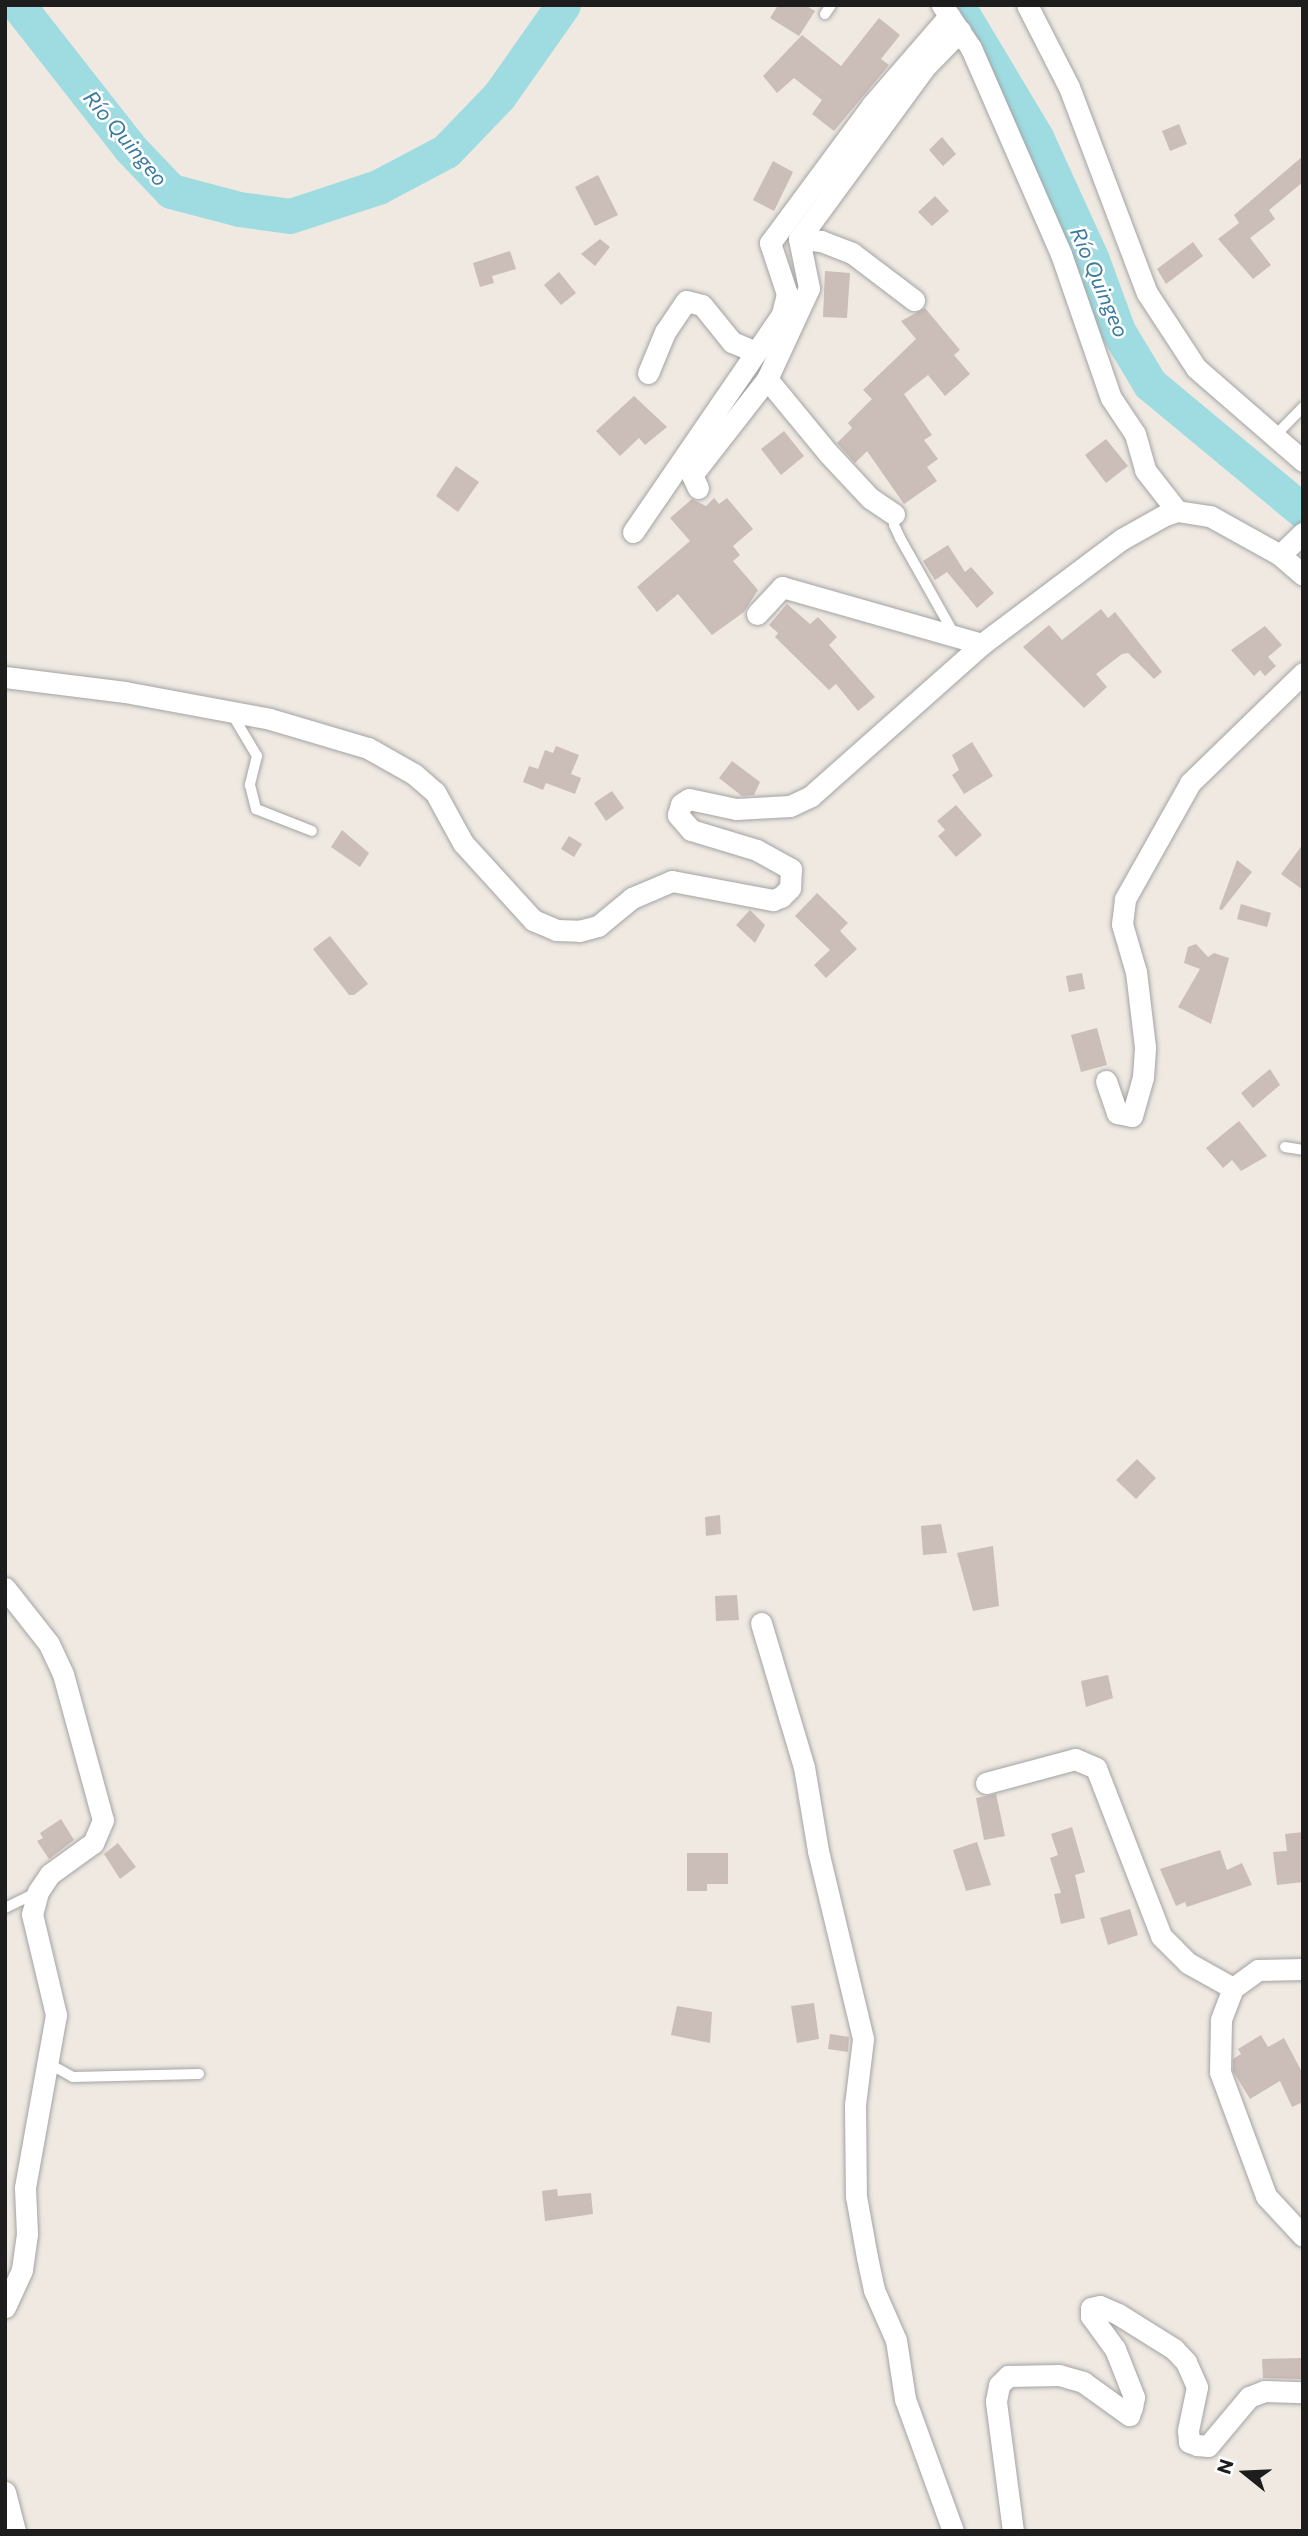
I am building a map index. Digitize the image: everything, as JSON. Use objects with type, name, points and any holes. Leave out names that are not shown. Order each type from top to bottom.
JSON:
[{"type":"street","points":[[1027,5],[1069,87],[1147,293],[1196,368],[1252,420],[1276,435],[1303,461]]},
{"type":"street","points":[[698,488],[692,475],[767,379],[809,288],[799,239],[924,68],[950,17]]},
{"type":"street","points":[[634,532],[782,314],[787,294],[770,243],[872,105],[950,17]]},
{"type":"street","points":[[950,17],[1062,254],[1111,398],[1135,434],[1145,470],[1177,511]]},
{"type":"street","points":[[799,239],[821,241],[852,253],[914,300]]},
{"type":"street","points":[[648,373],[665,332],[686,300],[702,305],[732,342],[756,352]]},
{"type":"street","points":[[767,379],[828,453],[870,498],[897,512]]},
{"type":"street","points":[[5,677],[231,711],[368,748],[414,774],[435,793],[463,843],[533,920],[556,930],[579,931],[598,926],[632,898],[672,881],[750,896],[781,897],[790,888],[791,869],[757,850],[691,830],[678,815],[681,804],[689,799],[736,809],[790,806],[811,796],[982,644],[1122,539],[1177,511],[1210,516],[1292,543],[1303,575]]},
{"type":"street","points":[[757,614],[782,587],[982,644]]},
{"type":"street","points":[[1106,1081],[1117,1113],[1132,1115],[1143,1077],[1145,1047],[1136,972],[1122,925],[1125,899],[1190,783],[1303,673]]},
{"type":"street","points":[[5,1588],[49,1644],[63,1674],[102,1805],[103,1820],[93,1843],[50,1874],[38,1892],[32,1914],[34,1932],[56,2015],[25,2188],[27,2234],[22,2270],[5,2307]]},
{"type":"street","points":[[761,1623],[804,1767],[818,1851],[863,2039],[855,2105],[856,2196],[867,2257],[874,2290],[896,2340],[905,2399],[953,2531]]},
{"type":"street","points":[[986,1783],[1075,1759],[1096,1768],[1161,1936],[1188,1963],[1233,1989]]},
{"type":"street","points":[[1303,1969],[1258,1970],[1233,1989],[1221,2021],[1220,2072],[1229,2108],[1266,2196],[1303,2236]]},
{"type":"street","points":[[1013,2531],[996,2401],[999,2385],[1008,2376],[1059,2375],[1083,2382],[1129,2415],[1132,2407],[1134,2397],[1115,2349],[1091,2316],[1091,2308],[1100,2306],[1118,2314],[1174,2349],[1186,2362],[1197,2388],[1188,2430],[1189,2442],[1208,2446],[1249,2397],[1265,2391],[1303,2392]]},
{"type":"street","points":[[5,2492],[15,2531]]},
{"type":"lane","points":[[1276,435],[1303,407]]},
{"type":"lane","points":[[897,512],[900,538],[956,636]]},
{"type":"lane","points":[[231,711],[257,756],[250,785],[256,809],[312,831]]},
{"type":"lane","points":[[1285,1147],[1303,1150]]},
{"type":"lane","points":[[5,1908],[38,1892]]},
{"type":"lane","points":[[46,2062],[73,2077],[199,2074]]},
{"type":"building","points":[[778,5],[805,5],[815,11],[799,36],[770,18]]},
{"type":"building","points":[[879,18],[900,35],[881,59],[889,65],[834,131],[812,114],[822,100],[794,78],[777,93],[763,76],[802,35],[841,66]]},
{"type":"building","points":[[1179,124],[1187,144],[1170,151],[1162,131]]},
{"type":"building","points":[[942,137],[956,154],[943,166],[929,150]]},
{"type":"building","points":[[1303,156],[1303,182],[1269,210],[1275,219],[1250,238],[1271,265],[1253,279],[1218,239],[1239,223],[1234,215]]},
{"type":"building","points":[[773,161],[793,172],[774,211],[753,200]]},
{"type":"building","points":[[598,175],[618,215],[595,226],[575,187]]},
{"type":"building","points":[[935,196],[949,211],[932,226],[918,212]]},
{"type":"building","points":[[600,239],[610,247],[595,266],[581,254]]},
{"type":"building","points":[[1193,242],[1203,256],[1166,284],[1157,269]]},
{"type":"building","points":[[510,251],[516,269],[492,276],[494,283],[480,287],[473,263]]},
{"type":"building","points":[[825,271],[850,273],[847,318],[823,317]]},
{"type":"building","points":[[559,272],[576,293],[561,305],[544,285]]},
{"type":"building","points":[[925,308],[960,350],[954,355],[970,374],[945,396],[928,375],[904,394],[932,435],[924,440],[938,459],[927,467],[937,481],[904,504],[867,451],[855,463],[837,443],[852,428],[848,423],[872,399],[863,390],[916,339],[901,321]]},
{"type":"building","points":[[634,396],[667,427],[645,445],[639,438],[620,456],[596,431]]},
{"type":"building","points":[[784,431],[804,456],[781,475],[761,449]]},
{"type":"building","points":[[1106,439],[1128,466],[1106,483],[1085,455]]},
{"type":"building","points":[[456,466],[479,482],[458,512],[436,496]]},
{"type":"building","points":[[714,498],[719,504],[727,498],[753,529],[733,546],[740,555],[733,561],[758,590],[744,612],[712,635],[678,594],[657,612],[637,587],[690,541],[670,518],[692,499],[706,506]]},
{"type":"building","points":[[948,545],[965,572],[971,567],[994,593],[977,608],[947,572],[935,580],[923,561]]},
{"type":"building","points":[[787,604],[810,624],[818,617],[837,637],[829,645],[875,697],[858,711],[836,684],[829,690],[775,637],[778,633],[769,625]]},
{"type":"building","points":[[1101,609],[1108,618],[1115,612],[1162,672],[1154,679],[1128,653],[1122,654],[1096,674],[1107,687],[1084,708],[1023,647],[1049,625],[1062,640]]},
{"type":"building","points":[[1265,626],[1282,645],[1268,657],[1276,666],[1265,676],[1260,670],[1254,676],[1231,650]]},
{"type":"building","points":[[972,742],[993,776],[964,794],[952,775],[959,770],[952,755]]},
{"type":"building","points":[[556,746],[579,755],[571,774],[581,778],[575,794],[546,783],[543,790],[523,782],[529,766],[538,769],[545,750],[553,753]]},
{"type":"building","points":[[732,761],[760,782],[754,795],[742,796],[719,778]]},
{"type":"building","points":[[612,791],[624,808],[606,821],[594,803]]},
{"type":"building","points":[[956,805],[982,835],[956,857],[938,836],[945,830],[937,821]]},
{"type":"building","points":[[342,830],[369,853],[360,867],[331,847]]},
{"type":"building","points":[[569,836],[582,844],[574,857],[561,849]]},
{"type":"building","points":[[1303,844],[1303,890],[1281,874]]},
{"type":"building","points":[[1237,860],[1252,872],[1222,910],[1219,909]]},
{"type":"building","points":[[817,893],[848,923],[840,931],[857,949],[826,978],[814,965],[830,950],[795,916]]},
{"type":"building","points":[[1241,904],[1271,913],[1267,927],[1237,919]]},
{"type":"building","points":[[750,910],[765,925],[755,943],[736,925]]},
{"type":"building","points":[[330,936],[368,984],[354,995],[349,995],[313,949]]},
{"type":"building","points":[[1196,944],[1208,957],[1214,953],[1229,958],[1211,1024],[1178,1007],[1200,969],[1184,963],[1188,947]]},
{"type":"building","points":[[1082,973],[1085,989],[1069,992],[1066,976]]},
{"type":"building","points":[[1097,1028],[1107,1065],[1081,1072],[1071,1035]]},
{"type":"building","points":[[1270,1069],[1280,1085],[1253,1108],[1241,1093]]},
{"type":"building","points":[[1239,1121],[1267,1156],[1241,1171],[1232,1160],[1223,1168],[1206,1148]]},
{"type":"building","points":[[1137,1459],[1156,1478],[1136,1499],[1116,1480]]},
{"type":"building","points":[[720,1515],[721,1534],[706,1536],[705,1517]]},
{"type":"building","points":[[941,1524],[947,1553],[923,1555],[921,1526]]},
{"type":"building","points":[[993,1546],[999,1606],[973,1611],[957,1553]]},
{"type":"building","points":[[737,1595],[739,1620],[716,1621],[715,1596]]},
{"type":"building","points":[[1108,1675],[1113,1698],[1086,1707],[1081,1681]]},
{"type":"building","points":[[996,1794],[1005,1836],[984,1840],[976,1798]]},
{"type":"building","points":[[61,1819],[74,1840],[49,1859],[37,1841],[43,1838],[40,1833]]},
{"type":"building","points":[[1072,1827],[1085,1872],[1075,1875],[1085,1918],[1061,1924],[1054,1894],[1061,1893],[1050,1858],[1058,1855],[1051,1834]]},
{"type":"building","points":[[1303,1832],[1303,1882],[1277,1885],[1273,1852],[1287,1851],[1285,1834]]},
{"type":"building","points":[[977,1842],[991,1885],[966,1891],[953,1850]]},
{"type":"building","points":[[118,1843],[136,1867],[120,1879],[104,1854]]},
{"type":"building","points":[[1220,1850],[1227,1870],[1242,1863],[1252,1885],[1187,1907],[1185,1902],[1176,1906],[1160,1869]]},
{"type":"building","points":[[687,1853],[728,1853],[728,1884],[707,1884],[707,1891],[687,1891]]},
{"type":"building","points":[[1130,1909],[1138,1935],[1108,1945],[1100,1918]]},
{"type":"building","points":[[814,2003],[819,2039],[797,2043],[791,2006]]},
{"type":"building","points":[[677,2006],[712,2012],[710,2043],[671,2035]]},
{"type":"building","points":[[830,2034],[849,2037],[848,2052],[828,2049]]},
{"type":"building","points":[[1261,2035],[1268,2047],[1284,2038],[1303,2074],[1303,2102],[1292,2107],[1280,2081],[1250,2099],[1233,2071],[1233,2059],[1241,2054],[1238,2049]]},
{"type":"building","points":[[557,2189],[558,2196],[591,2193],[593,2214],[545,2221],[542,2191]]},
{"type":"building","points":[[1301,2358],[1301,2379],[1263,2378],[1262,2359]]},
{"type":"waterway","name":"Río Quingeo","points":[[18,5],[131,149],[171,191],[239,209],[290,216],[378,187],[446,151],[499,96],[563,5]]},
{"type":"waterway","name":"Río Quingeo","points":[[957,5],[1036,137],[1092,260],[1118,331],[1150,384],[1303,511]]}]
